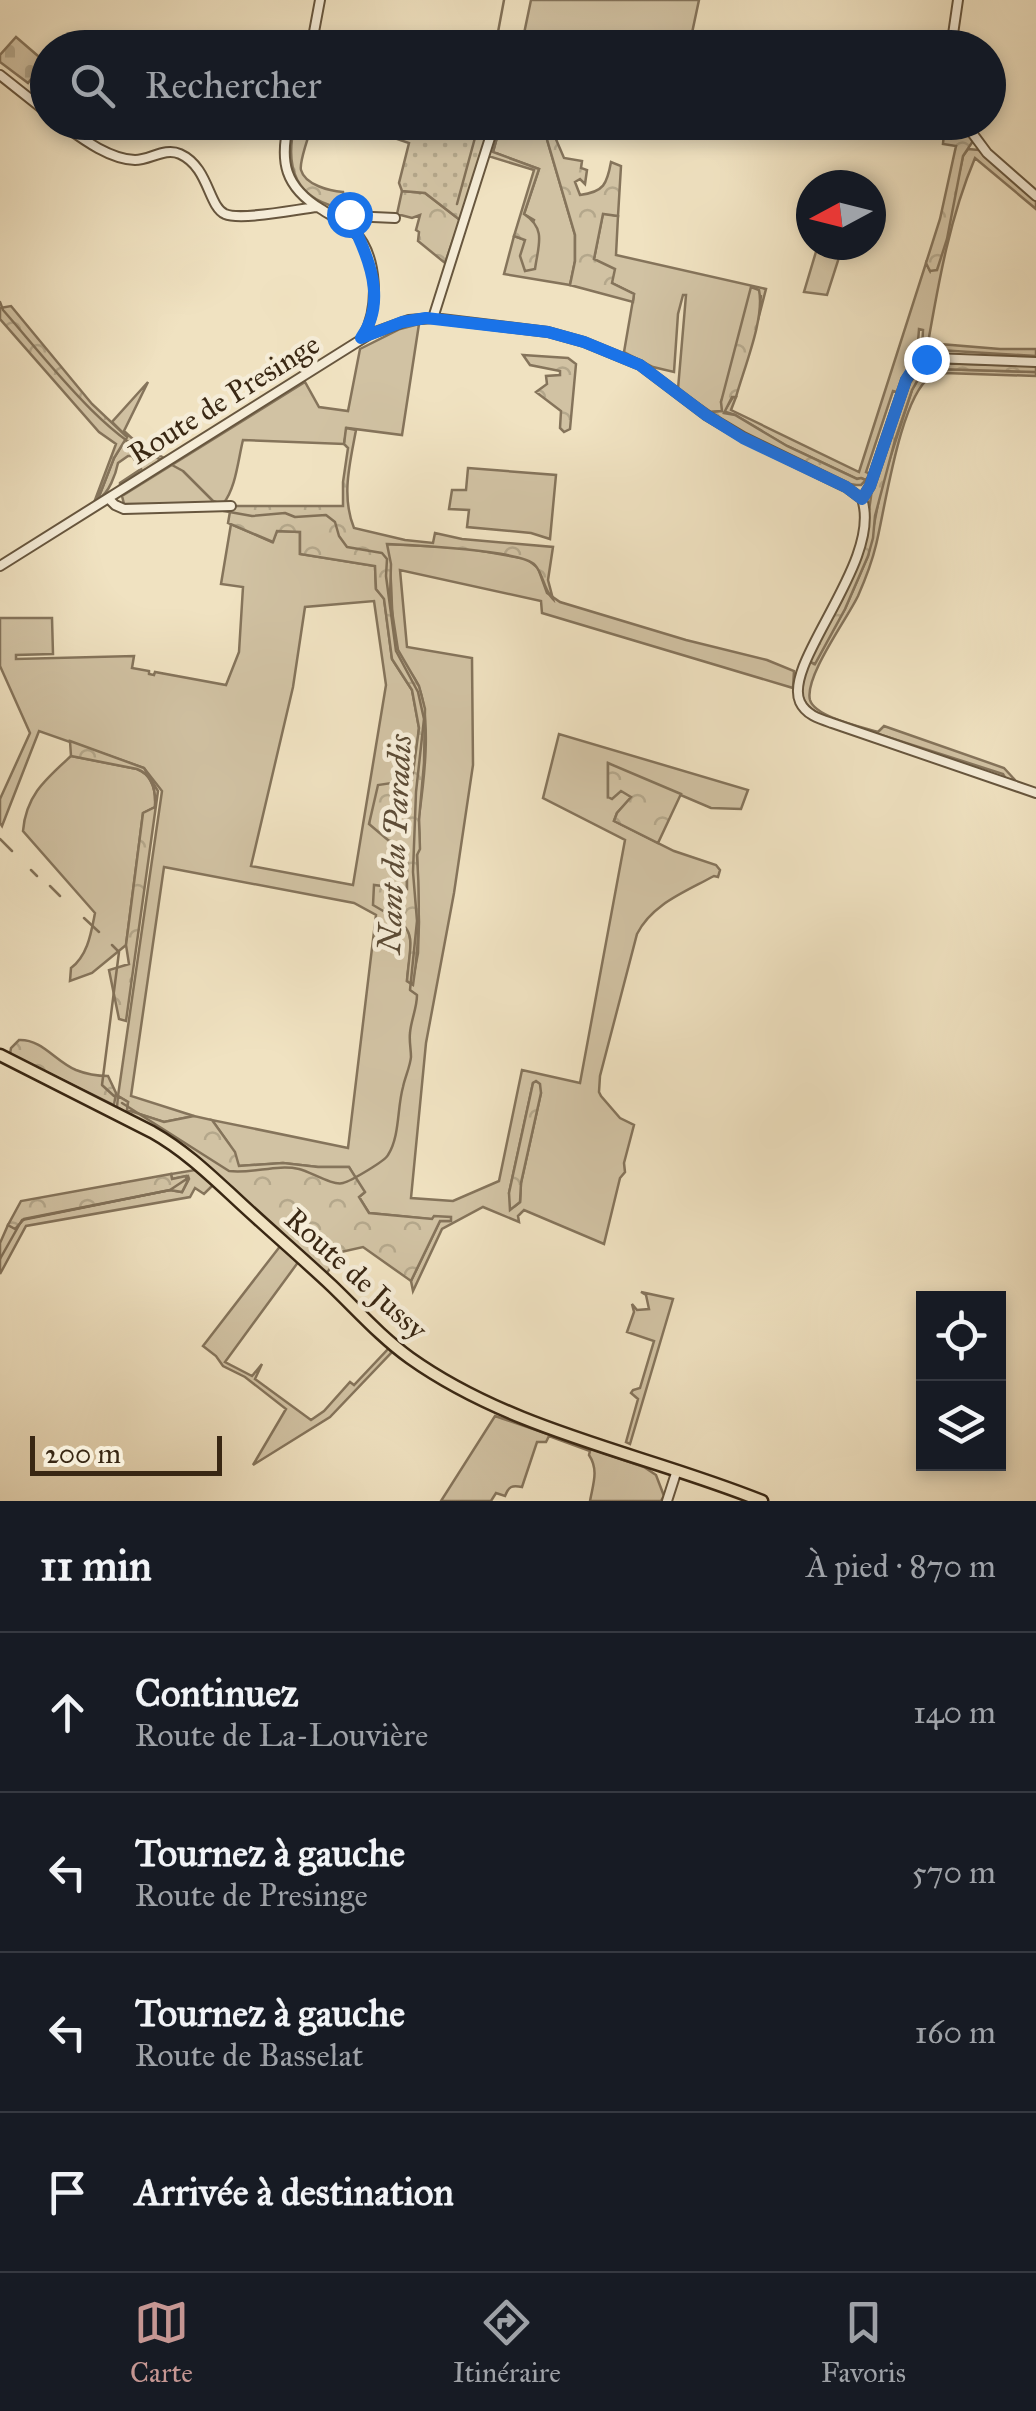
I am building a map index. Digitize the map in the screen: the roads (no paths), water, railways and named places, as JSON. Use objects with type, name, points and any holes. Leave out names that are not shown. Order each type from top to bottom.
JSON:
[{"type":"main road","name":"Route de Jussy","points":[[0,1055],[174,1146],[332,1286],[365,1321],[432,1372],[496,1407],[762,1501]]},
{"type":"street","points":[[315,30],[320,0]]},
{"type":"street","points":[[954,30],[958,0]]},
{"type":"street","points":[[0,75],[30,99]]},
{"type":"street","points":[[87,140],[126,158],[140,160],[168,152],[181,154],[202,174],[215,204],[225,214],[317,207]]},
{"type":"street","points":[[286,140],[288,172],[302,195],[356,234]]},
{"type":"street","points":[[433,318],[489,140]]},
{"type":"street","points":[[977,140],[1036,196]]},
{"type":"street","points":[[332,216],[342,213],[395,218]]},
{"type":"street","points":[[351,216],[368,259],[375,293],[374,308],[361,338]]},
{"type":"street","name":"Route de Presinge","points":[[0,566],[361,338],[402,322],[433,318],[548,332],[618,355],[640,365],[722,425],[846,487],[862,499]]},
{"type":"street","points":[[1036,362],[940,358],[919,362],[906,380],[862,499],[865,521],[854,562],[800,674],[798,693],[802,706],[816,717],[1036,793]]},
{"type":"street","points":[[109,499],[124,508],[224,506]]},
{"type":"street","points":[[667,1501],[678,1470]]},
{"type":"waterway","points":[[498,30],[504,0]]},
{"type":"waterway","points":[[457,204],[474,140]]},
{"type":"waterway","name":"Nant du Paradis","points":[[0,302],[36,349],[97,415],[118,434],[160,459]]},
{"type":"waterway","name":"Nant du Paradis","points":[[122,1103],[229,1171],[290,1168],[343,1183],[381,1162],[392,1147],[410,1061],[410,1033],[417,1000],[410,990],[417,921],[413,872],[416,792],[424,719],[418,692],[396,651],[387,559],[382,553],[347,547],[335,522],[326,515],[252,516],[224,511],[172,465]]},
{"type":"waterway","points":[[0,839],[12,851]]},
{"type":"waterway","points":[[31,870],[37,876]]},
{"type":"waterway","points":[[50,886],[60,896]]},
{"type":"waterway","points":[[84,918],[99,932]]},
{"type":"waterway","points":[[112,945],[119,952],[102,1085],[114,1096]]},
{"type":"waterway","name":"Nant du Paradis","points":[[0,1259],[22,1220],[170,1190],[188,1178]]}]
